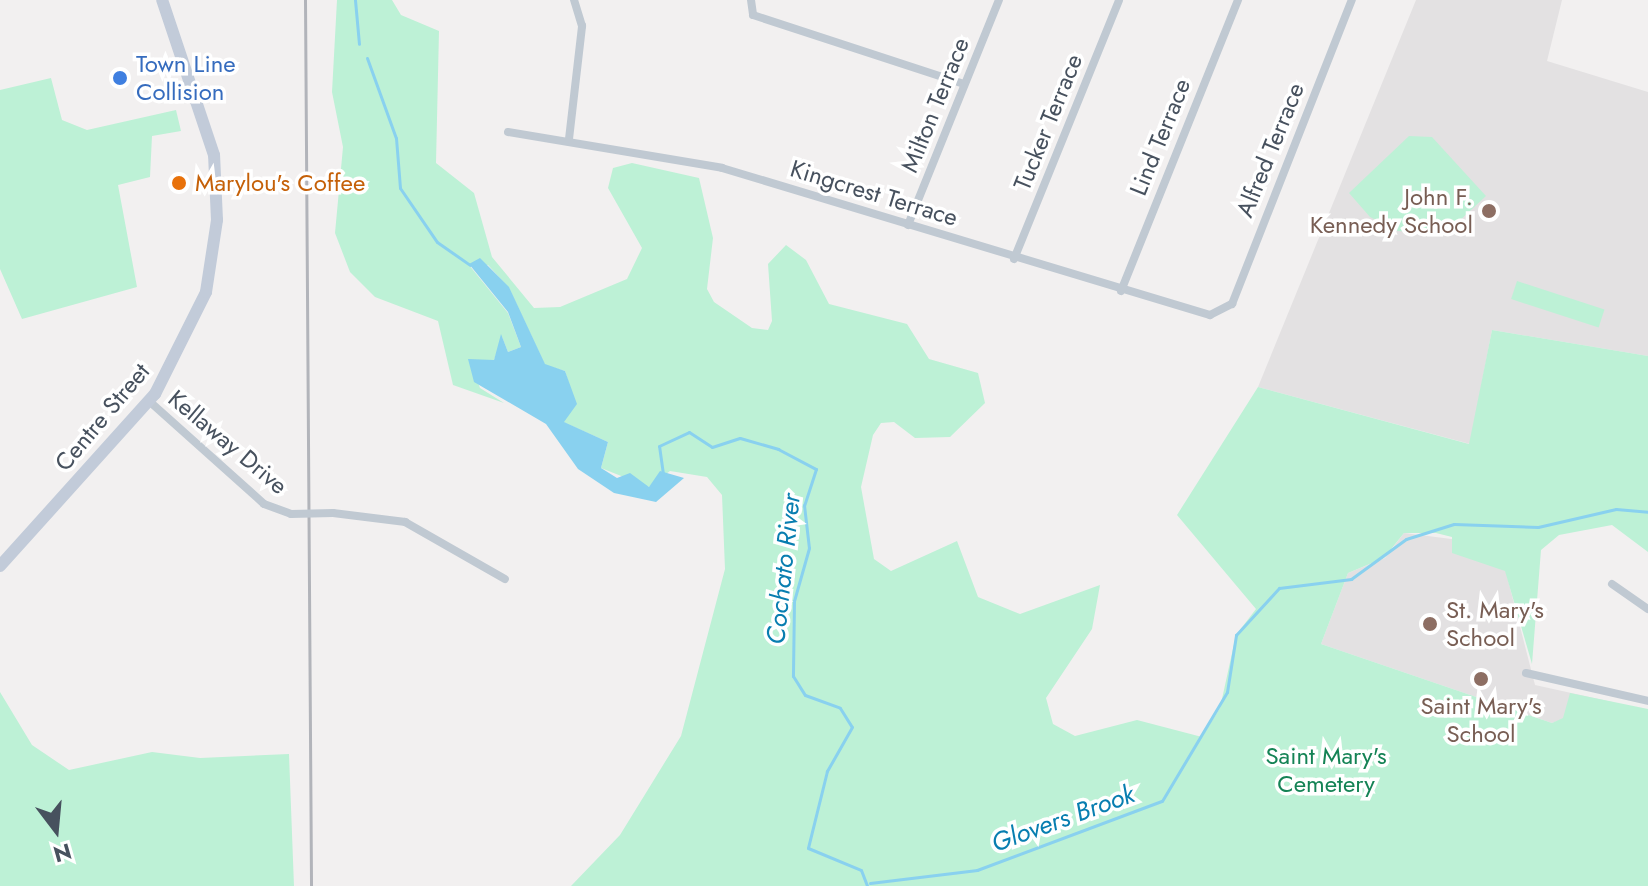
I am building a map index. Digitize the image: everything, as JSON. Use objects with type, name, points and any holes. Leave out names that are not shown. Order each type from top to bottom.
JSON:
[{"type":"main road","name":"Centre Street","points":[[0,566],[149,401],[200,310],[217,210],[208,130],[162,0]]},
{"type":"street","points":[[569,139],[582,26],[574,0]]},
{"type":"street","points":[[751,0],[753,15],[964,84]]},
{"type":"street","name":"Milton Terrace","points":[[908,225],[999,0]]},
{"type":"street","name":"Tucker Terrace","points":[[1014,259],[1119,0]]},
{"type":"street","name":"Lind Terrace","points":[[1121,291],[1238,0]]},
{"type":"street","name":"Alfred Terrace","points":[[1222,312],[1232,304],[1352,0]]},
{"type":"street","name":"Kingcrest Terrace","points":[[508,132],[569,139],[722,168],[1192,312],[1222,312]]},
{"type":"street","name":"Kellaway Drive","points":[[149,401],[264,504],[291,514],[333,513],[396,519],[505,579]]},
{"type":"street","points":[[1612,584],[1648,609]]},
{"type":"street","points":[[1526,673],[1648,701]]},
{"type":"shaded area","name":"John F. Kennedy School","points":[[1416,0],[1562,0],[1547,61],[1648,92],[1648,356],[1492,330],[1470,444],[1258,387]]},
{"type":"shaded area","name":"St. Mary's School","points":[[1404,533],[1499,545],[1535,685],[1612,702],[1552,723],[1321,644],[1348,573],[1385,558]]},
{"type":"green space","name":"Saint Mary's Cemetery","points":[[337,0],[392,0],[401,15],[439,31],[436,163],[474,193],[492,257],[534,308],[560,307],[627,279],[642,248],[608,188],[613,168],[632,163],[699,178],[713,238],[707,289],[714,302],[752,328],[768,330],[772,321],[768,264],[786,245],[806,260],[829,304],[907,324],[929,359],[978,373],[985,403],[950,437],[915,438],[894,422],[881,423],[873,435],[861,487],[874,559],[891,571],[957,541],[978,597],[1020,614],[1100,585],[1092,629],[1046,698],[1053,724],[1075,736],[1137,720],[1202,737],[1220,708],[1236,635],[1256,609],[1177,515],[1258,387],[1469,444],[1492,330],[1648,356],[1648,552],[1612,525],[1559,535],[1541,550],[1532,664],[1505,571],[1452,553],[1452,537],[1436,533],[1404,533],[1384,558],[1348,573],[1321,644],[1552,723],[1563,718],[1570,693],[1648,709],[1648,886],[571,886],[620,835],[681,736],[725,569],[722,495],[707,477],[670,471],[649,487],[601,468],[608,442],[563,422],[574,400],[565,371],[545,365],[509,288],[488,265],[469,265],[508,313],[521,347],[508,352],[502,337],[494,360],[469,360],[480,388],[504,403],[453,385],[438,321],[375,297],[350,272],[335,233],[343,147],[332,92]]},
{"type":"green space","points":[[51,78],[62,120],[87,130],[176,110],[181,131],[152,136],[150,177],[118,185],[137,287],[22,319],[0,269],[0,90]]},
{"type":"green space","points":[[1409,136],[1432,137],[1486,196],[1457,223],[1428,233],[1398,231],[1370,217],[1349,193]]},
{"type":"green space","points":[[1517,281],[1604,309],[1599,327],[1511,299]]},
{"type":"green space","points":[[0,692],[32,745],[69,770],[152,752],[200,758],[289,754],[294,886],[0,886]]},
{"type":"water","points":[[480,258],[509,287],[545,364],[565,371],[577,404],[564,422],[608,442],[601,468],[617,478],[630,473],[649,487],[660,471],[684,478],[656,502],[614,493],[578,469],[546,424],[474,382],[468,359],[494,360],[501,334],[508,352],[521,347],[508,312],[469,264]]},
{"type":"waterway","name":"Cochato River","points":[[355,0],[359,44]]},
{"type":"waterway","name":"Cochato River","points":[[367,58],[396,138],[400,188],[437,242],[470,265]]},
{"type":"waterway","name":"Cochato River","points":[[663,474],[659,446],[689,432],[712,447],[740,438],[778,449],[816,469],[804,505],[809,548],[794,601],[793,676],[805,695],[840,708],[852,727],[827,771],[808,848],[861,870],[867,886]]},
{"type":"waterway","name":"Glovers Brook","points":[[870,883],[977,870],[1162,801],[1227,692],[1236,635],[1279,588],[1351,579],[1406,539],[1454,524],[1538,527],[1616,509],[1648,512]]},
{"type":"railway","points":[[305,0],[311,886]]},
{"type":"place","name":"Town Line Collision","points":[[120,78]]},
{"type":"place","name":"Marylou's Coffee","points":[[179,183]]},
{"type":"place","name":"John F. Kennedy School","points":[[1489,211]]},
{"type":"place","name":"St. Mary's School","points":[[1430,624]]},
{"type":"place","name":"Saint Mary's School","points":[[1481,679]]}]
